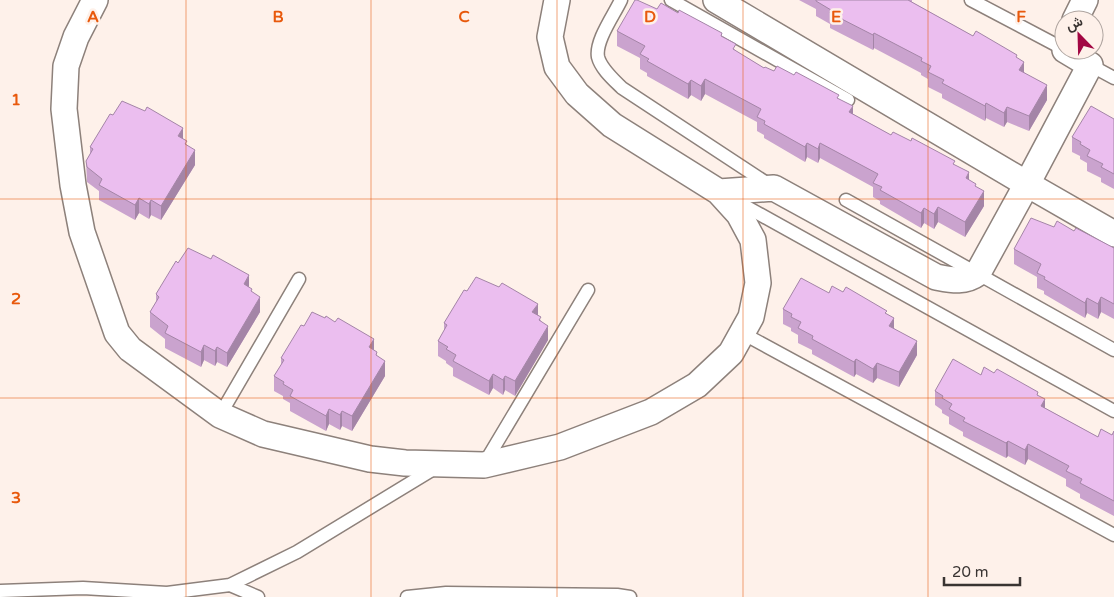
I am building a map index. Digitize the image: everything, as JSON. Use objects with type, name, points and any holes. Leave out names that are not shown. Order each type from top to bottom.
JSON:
[{"type":"street","points":[[95,0],[76,37],[66,66],[64,109],[73,185],[82,232],[117,333],[130,349],[220,415],[263,434],[370,459],[405,463],[484,465],[560,447],[652,412],[697,385],[731,353],[751,317],[758,283],[753,240],[739,214],[719,192],[612,125],[577,94],[557,67],[550,37],[557,0]]},
{"type":"street","points":[[716,0],[1114,234]]},
{"type":"street","points":[[719,192],[774,188],[936,278],[956,281],[969,280],[978,273],[1090,65],[1082,60]]},
{"type":"lane","points":[[621,0],[598,45],[598,58],[608,74],[622,88],[774,188]]},
{"type":"lane","points":[[671,0],[848,100]]},
{"type":"lane","points":[[971,0],[1054,42]]},
{"type":"lane","points":[[1090,65],[1114,78]]},
{"type":"lane","points":[[719,192],[1114,411]]},
{"type":"lane","points":[[846,200],[1114,350]]},
{"type":"lane","points":[[220,415],[300,279]]},
{"type":"lane","points":[[484,465],[588,290]]},
{"type":"lane","points":[[742,333],[1114,536]]},
{"type":"lane","points":[[0,591],[82,588],[167,593],[230,585],[297,552],[442,464]]},
{"type":"lane","points":[[230,585],[258,597]]},
{"type":"lane","points":[[407,597],[446,594],[617,595],[630,597]]},
{"type":"building","points":[[635,0],[657,9],[661,3],[678,13],[679,10],[722,33],[721,36],[736,44],[733,49],[764,68],[774,71],[777,66],[794,75],[796,72],[839,95],[837,98],[853,106],[849,112],[891,135],[893,132],[911,141],[912,138],[955,161],[953,164],[969,172],[966,178],[984,191],[965,222],[938,207],[934,214],[924,208],[921,213],[880,190],[882,187],[873,183],[878,174],[820,143],[818,149],[807,143],[805,147],[764,124],[765,121],[757,117],[761,109],[705,79],[701,86],[691,80],[688,84],[647,61],[649,59],[640,54],[645,46],[617,31]]},
{"type":"building","points":[[816,0],[908,0],[973,36],[976,31],[1017,55],[1016,57],[1024,62],[1019,70],[1047,85],[1029,116],[1007,107],[1004,113],[986,103],[985,106],[942,83],[944,80],[928,72],[931,66],[921,61],[922,58],[830,13],[831,10]]},
{"type":"building","points":[[122,101],[145,111],[147,107],[183,128],[178,136],[187,141],[185,144],[195,150],[161,206],[151,200],[149,204],[139,198],[135,205],[99,185],[102,179],[87,167],[86,161],[93,149],[90,147],[110,114],[113,115]]},
{"type":"building","points":[[1091,106],[1114,119],[1114,174],[1101,167],[1103,164],[1087,156],[1090,150],[1072,137]]},
{"type":"building","points":[[1031,218],[1054,227],[1057,221],[1074,231],[1076,228],[1114,248],[1114,304],[1101,297],[1098,304],[1087,298],[1085,303],[1037,273],[1041,264],[1014,249]]},
{"type":"building","points":[[188,248],[211,259],[213,255],[249,275],[244,284],[260,297],[227,353],[217,347],[215,351],[204,345],[201,352],[165,333],[168,326],[150,312],[159,297],[156,294],[176,261],[178,263]]},
{"type":"building","points":[[476,277],[499,287],[502,283],[538,304],[532,312],[541,317],[539,320],[548,326],[515,381],[505,376],[503,380],[493,374],[489,381],[453,361],[456,355],[438,341],[447,325],[444,323],[464,290],[467,291]]},
{"type":"building","points":[[801,278],[829,293],[832,286],[843,292],[846,287],[887,311],[885,313],[894,318],[889,326],[917,341],[899,372],[877,363],[873,369],[856,359],[854,362],[812,339],[813,336],[798,328],[801,322],[791,317],[792,314],[783,309]]},
{"type":"building","points":[[312,312],[325,318],[326,316],[335,322],[338,318],[374,339],[369,347],[377,352],[376,355],[385,361],[352,416],[342,411],[340,415],[329,409],[326,416],[290,396],[293,390],[274,376],[284,360],[281,358],[301,325],[304,326]]},
{"type":"building","points":[[953,359],[981,375],[984,367],[994,373],[997,369],[1038,392],[1037,395],[1045,399],[1041,406],[1098,437],[1101,429],[1112,435],[1114,431],[1114,501],[1080,483],[1082,479],[1066,471],[1069,466],[1028,444],[1025,450],[1008,441],[1006,443],[963,421],[965,418],[949,409],[952,404],[935,391]]}]
